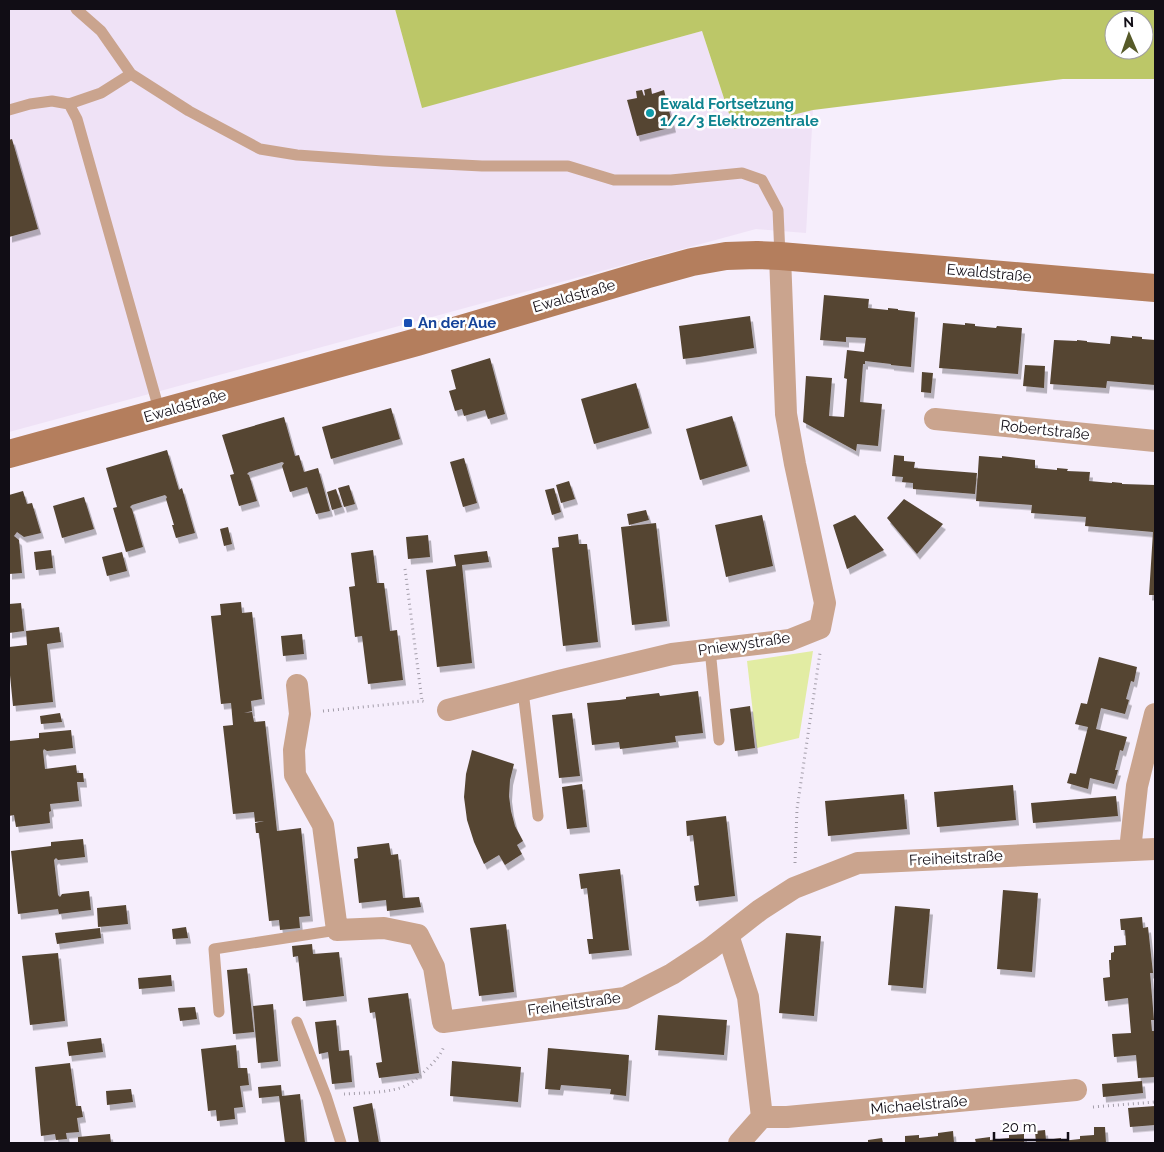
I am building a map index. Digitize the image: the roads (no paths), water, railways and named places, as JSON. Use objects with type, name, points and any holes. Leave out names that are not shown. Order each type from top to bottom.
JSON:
[{"type":"street","name":"Ewaldstraße","points":[[9,454],[411,343],[648,274],[692,262],[726,256],[780,256],[1155,288]]},
{"type":"street","name":"Pniewystraße","points":[[448,710],[672,654],[790,640],[820,628],[825,603],[786,414],[780,256]]},
{"type":"street","name":"Robertstraße","points":[[935,419],[1155,441]]},
{"type":"street","points":[[297,685],[300,714],[294,750],[295,775],[323,825],[337,930]]},
{"type":"street","points":[[1130,850],[1137,786],[1155,714]]},
{"type":"street","name":"Freiheitstraße","points":[[337,930],[384,928],[418,935],[434,967],[443,1022],[625,998],[672,974],[728,936],[760,910],[794,888],[858,863],[1155,849]]},
{"type":"street","points":[[728,936],[748,996],[762,1117],[739,1143]]},
{"type":"street","name":"Michaelstraße","points":[[762,1117],[787,1118],[1076,1090]]},
{"type":"lane","points":[[76,9],[101,31],[131,74],[189,111],[260,149],[296,155],[482,166],[568,166],[614,180],[670,180],[742,173],[762,180],[778,210],[780,256]]},
{"type":"lane","points":[[9,110],[30,104],[52,101],[69,104],[101,93],[131,74]]},
{"type":"lane","points":[[69,104],[77,119],[160,413]]},
{"type":"lane","points":[[710,649],[719,740]]},
{"type":"lane","points":[[523,690],[538,816]]},
{"type":"lane","points":[[219,1012],[214,949],[337,930]]},
{"type":"lane","points":[[297,1022],[326,1096],[341,1143]]},
{"type":"place","name":"Ewald Fortsetzung 1/2/3 Elektrozentrale","points":[[650,113]]},
{"type":"place","name":"An der Aue","points":[[408,323]]}]
